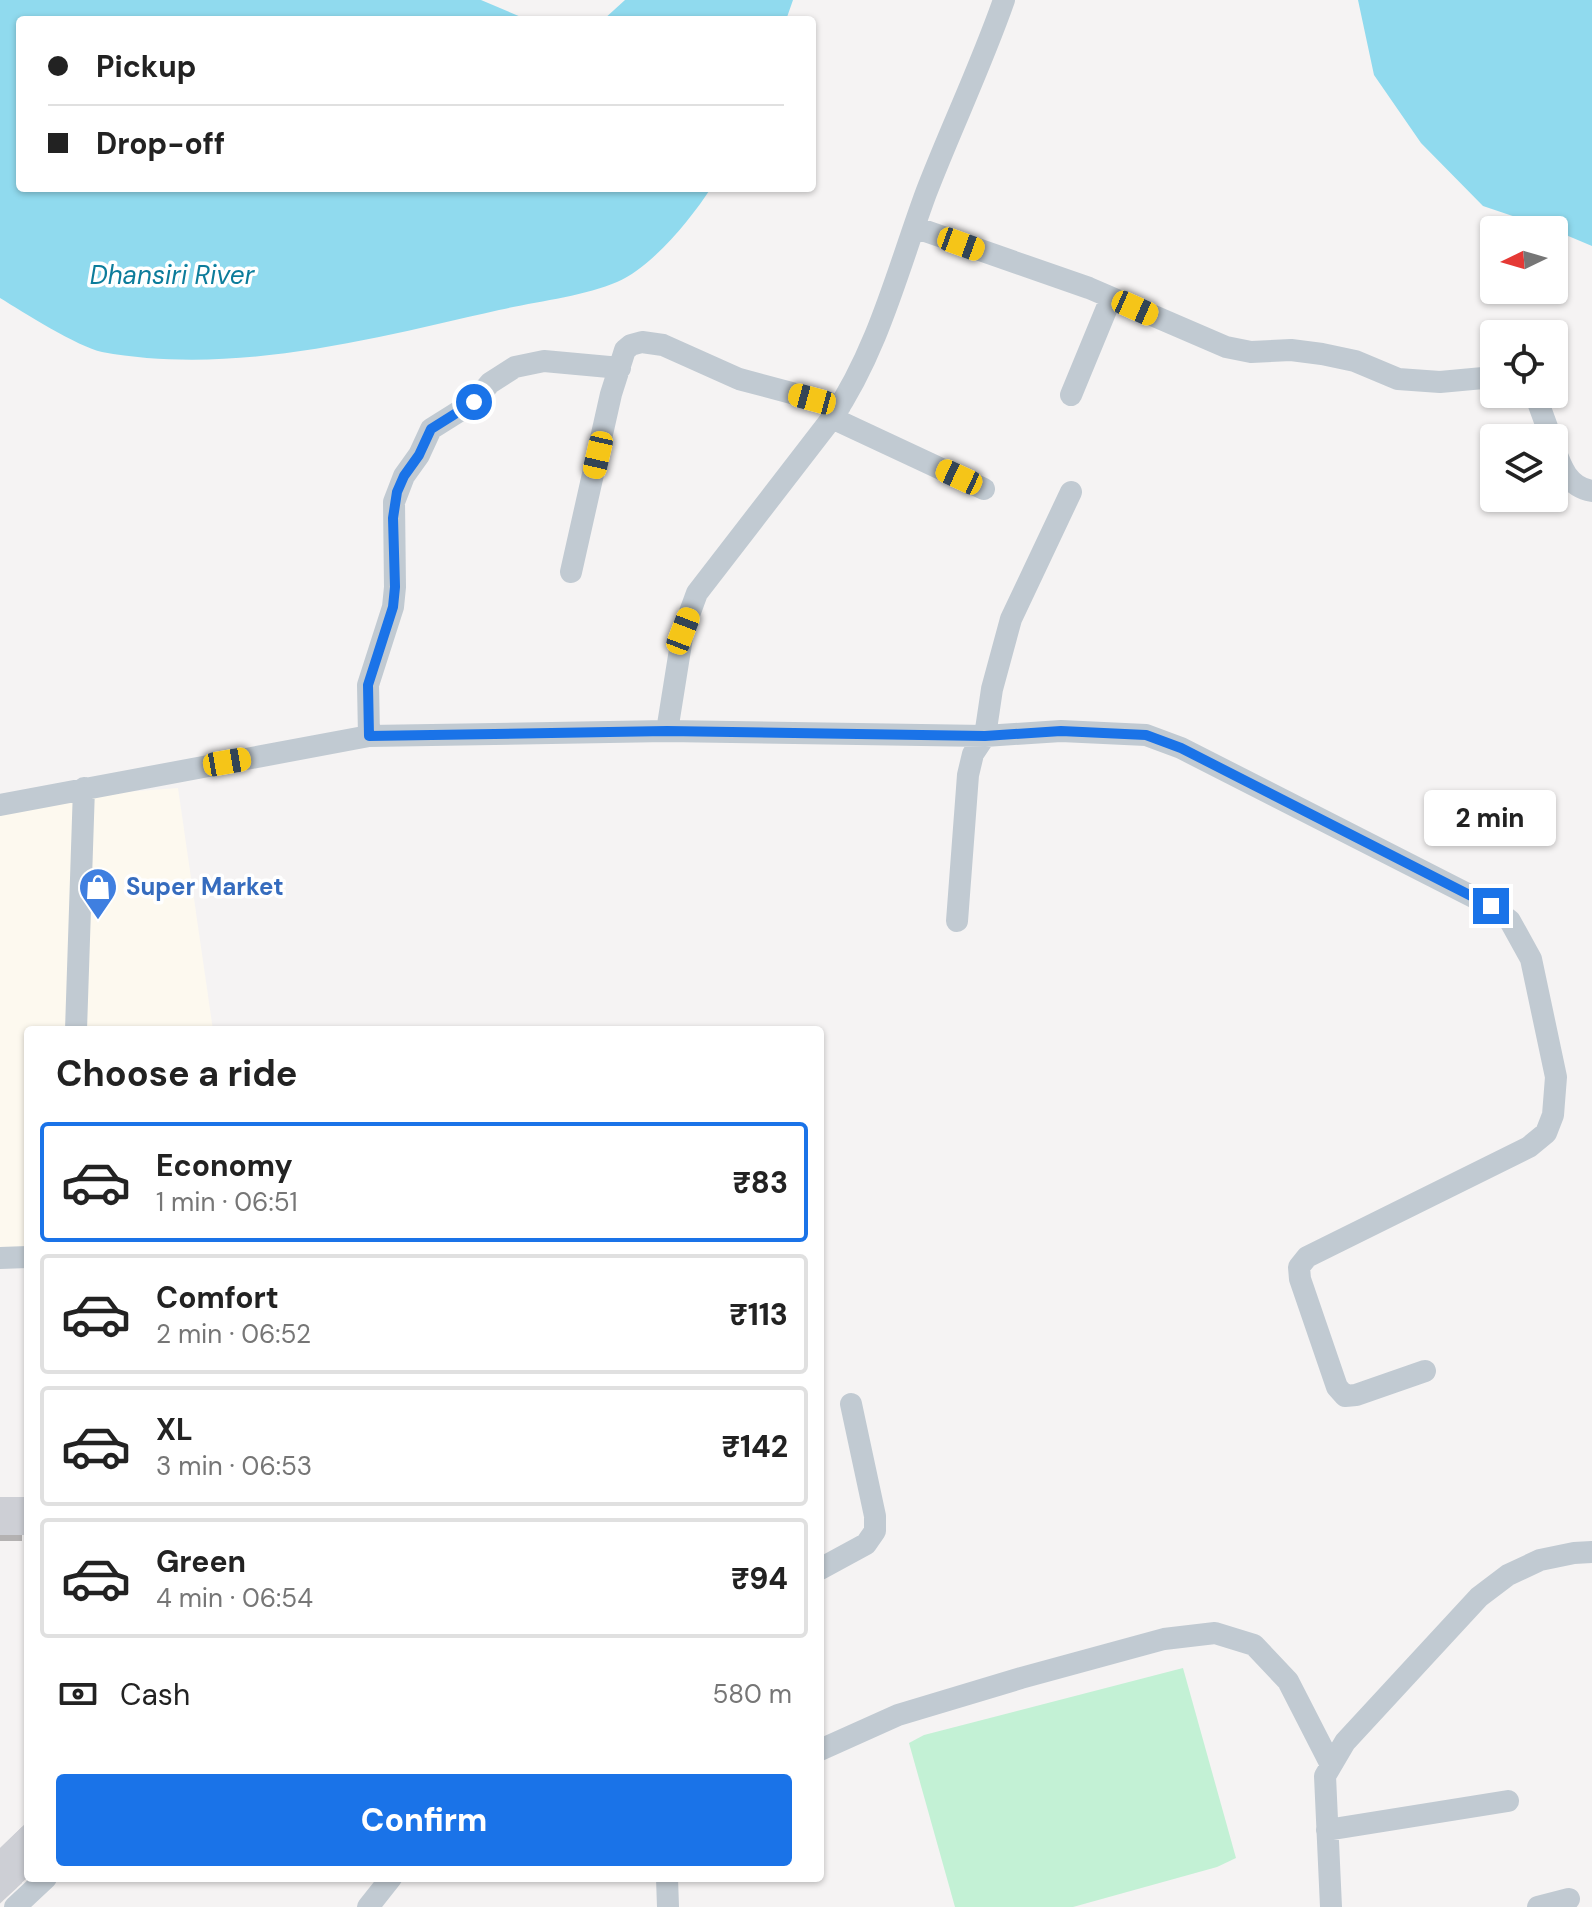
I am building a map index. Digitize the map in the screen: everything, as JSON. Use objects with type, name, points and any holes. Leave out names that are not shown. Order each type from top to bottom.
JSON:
[{"type":"street","points":[[667,731],[683,631],[697,593],[852,388],[875,339],[944,147],[967,99],[1004,0]]},
{"type":"street","points":[[914,227],[1111,298],[1226,347],[1251,352],[1291,350],[1322,354],[1355,361],[1398,379],[1440,382],[1480,378]]},
{"type":"street","points":[[1071,395],[1111,298]]},
{"type":"street","points":[[571,572],[611,394],[625,350],[642,342],[663,345],[739,379],[836,412],[984,489]]},
{"type":"street","points":[[369,736],[368,685],[393,607],[394,502],[404,476],[419,455],[431,429],[474,402],[490,383],[515,367],[544,361],[620,368]]},
{"type":"street","points":[[1568,477],[1572,483],[1592,491]]},
{"type":"street","points":[[957,921],[968,775],[973,754],[985,736],[992,689],[1011,619],[1071,492]]},
{"type":"street","points":[[0,805],[369,736],[667,731],[985,736],[1061,731],[1146,735],[1181,748],[1491,906],[1510,921],[1531,959],[1556,1077],[1553,1115],[1546,1133],[1529,1147],[1307,1257],[1299,1267],[1300,1279],[1337,1387],[1345,1396],[1425,1371]]},
{"type":"street","points":[[76,1026],[84,788]]},
{"type":"street","points":[[0,1258],[24,1257]]},
{"type":"street","points":[[824,1567],[866,1544],[875,1531],[875,1516],[851,1404]]},
{"type":"street","points":[[1331,1907],[1325,1776],[1345,1742],[1479,1597],[1508,1575],[1540,1560],[1592,1552]]},
{"type":"street","points":[[824,1748],[898,1715],[1021,1678],[1164,1639],[1215,1633],[1254,1645],[1288,1681],[1330,1763]]},
{"type":"street","points":[[1327,1830],[1508,1801]]},
{"type":"street","points":[[15,1907],[42,1882]]},
{"type":"street","points":[[368,1907],[388,1882]]},
{"type":"street","points":[[667,1882],[668,1907]]},
{"type":"street","points":[[1538,1907],[1569,1899]]},
{"type":"shaded area","name":"Super Market","points":[[178,788],[212,1026],[24,1026],[24,1266],[0,1266],[0,812],[58,797]]},
{"type":"green space","points":[[1183,1668],[1236,1858],[1217,1867],[1073,1907],[955,1907],[909,1743],[924,1735]]},
{"type":"water","name":"Dhansiri River","points":[[0,0],[481,0],[519,16],[16,16],[16,192],[708,192],[657,254],[617,282],[559,298],[302,351],[202,360],[102,352],[65,336],[0,298]]},
{"type":"water","points":[[625,0],[793,0],[787,16],[607,16]]},
{"type":"water","points":[[1358,0],[1592,0],[1592,246],[1568,236],[1568,216],[1513,216],[1483,206],[1421,143],[1374,75]]},
{"type":"building","points":[[0,1497],[24,1497],[24,1535],[0,1535]]},
{"type":"building","points":[[24,1825],[24,1881],[0,1903],[0,1848]]},
{"type":"place","name":"Super Market","points":[[98,921]]},
{"type":"route","points":[[474,402],[431,429],[397,492],[393,518],[393,607],[369,677],[369,736],[667,731],[985,736],[1061,731],[1146,735],[1181,748],[1491,906]]}]
